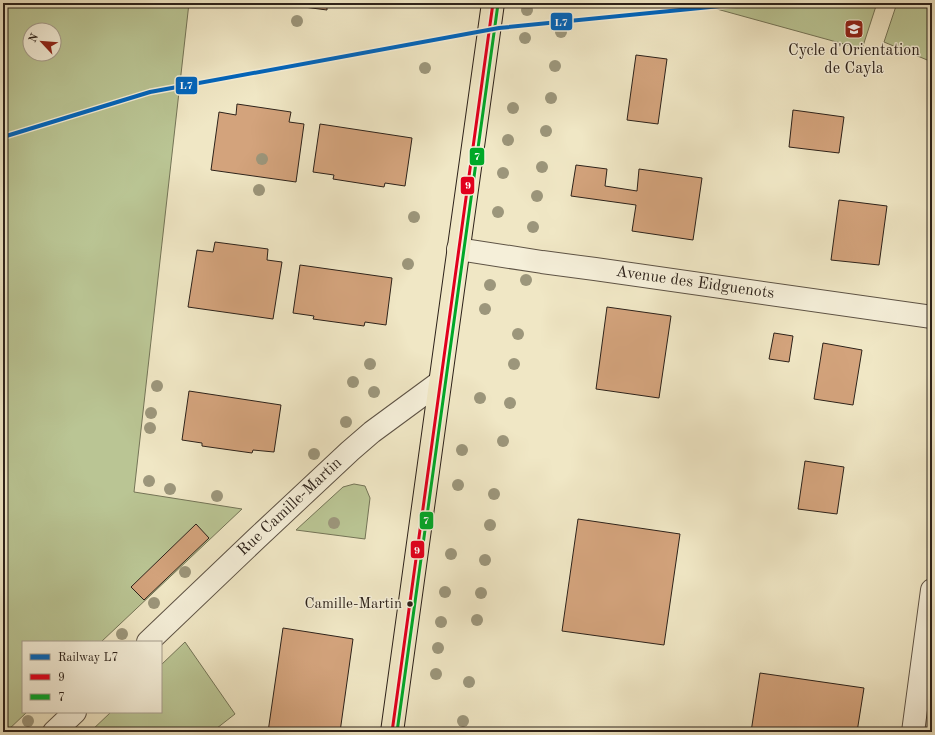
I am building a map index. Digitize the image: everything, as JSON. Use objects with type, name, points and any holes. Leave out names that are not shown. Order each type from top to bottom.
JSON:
[{"type":"main road","points":[[392,732],[493,3]]},
{"type":"street","name":"Avenue des Eidguenots","points":[[458,249],[932,317]]},
{"type":"street","name":"Rue Camille-Martin","points":[[149,641],[350,451],[372,432],[440,382]]},
{"type":"street","points":[[913,732],[932,590]]},
{"type":"street","points":[[54,732],[74,713]]},
{"type":"green space","points":[[3,3],[189,3],[134,492],[242,509],[102,641],[22,641],[22,713],[26,713],[6,732],[3,732]]},
{"type":"green space","points":[[695,3],[877,3],[862,49]]},
{"type":"green space","points":[[897,3],[932,3],[932,62],[884,42]]},
{"type":"green space","points":[[354,484],[365,486],[370,498],[365,539],[296,530],[343,487]]},
{"type":"green space","points":[[185,642],[235,714],[212,732],[90,732],[110,713],[162,713],[162,664]]},
{"type":"building","points":[[273,3],[327,3],[327,10]]},
{"type":"building","points":[[636,55],[667,59],[658,124],[627,120]]},
{"type":"building","points":[[237,104],[291,112],[289,122],[304,124],[296,182],[211,170],[219,112],[236,115]]},
{"type":"building","points":[[793,110],[844,117],[839,153],[789,147]]},
{"type":"building","points":[[320,124],[412,138],[405,186],[385,183],[384,187],[333,179],[334,175],[313,172]]},
{"type":"building","points":[[576,165],[607,169],[605,186],[637,191],[639,169],[702,178],[693,240],[632,231],[636,205],[571,196]]},
{"type":"building","points":[[839,200],[887,206],[879,265],[831,260]]},
{"type":"building","points":[[215,242],[268,249],[267,260],[282,262],[273,319],[188,307],[197,250],[213,252]]},
{"type":"building","points":[[300,265],[392,278],[386,325],[365,322],[364,326],[313,319],[314,316],[293,313]]},
{"type":"building","points":[[607,307],[671,316],[659,398],[596,389]]},
{"type":"building","points":[[774,333],[793,336],[789,362],[769,359]]},
{"type":"building","points":[[823,343],[862,350],[853,405],[814,399]]},
{"type":"building","points":[[189,391],[281,405],[274,452],[253,450],[252,453],[202,446],[202,443],[182,440]]},
{"type":"building","points":[[805,461],[844,467],[837,514],[798,509]]},
{"type":"building","points":[[578,519],[680,534],[664,645],[562,631]]},
{"type":"building","points":[[196,524],[209,538],[144,600],[131,587]]},
{"type":"building","points":[[283,628],[353,639],[340,732],[268,732]]},
{"type":"building","points":[[760,673],[864,688],[857,732],[751,732]]},
{"type":"rail line","name":"L7","points":[[3,137],[150,92],[499,28],[751,3]]},
{"type":"transit line","name":"9","points":[[392,732],[493,3]]},
{"type":"transit line","name":"7","points":[[397,732],[498,4]]},
{"type":"place","name":"Cycle d'Orientation de Cayla","points":[[854,29]]},
{"type":"place","name":"Camille-Martin","points":[[410,604]]}]
